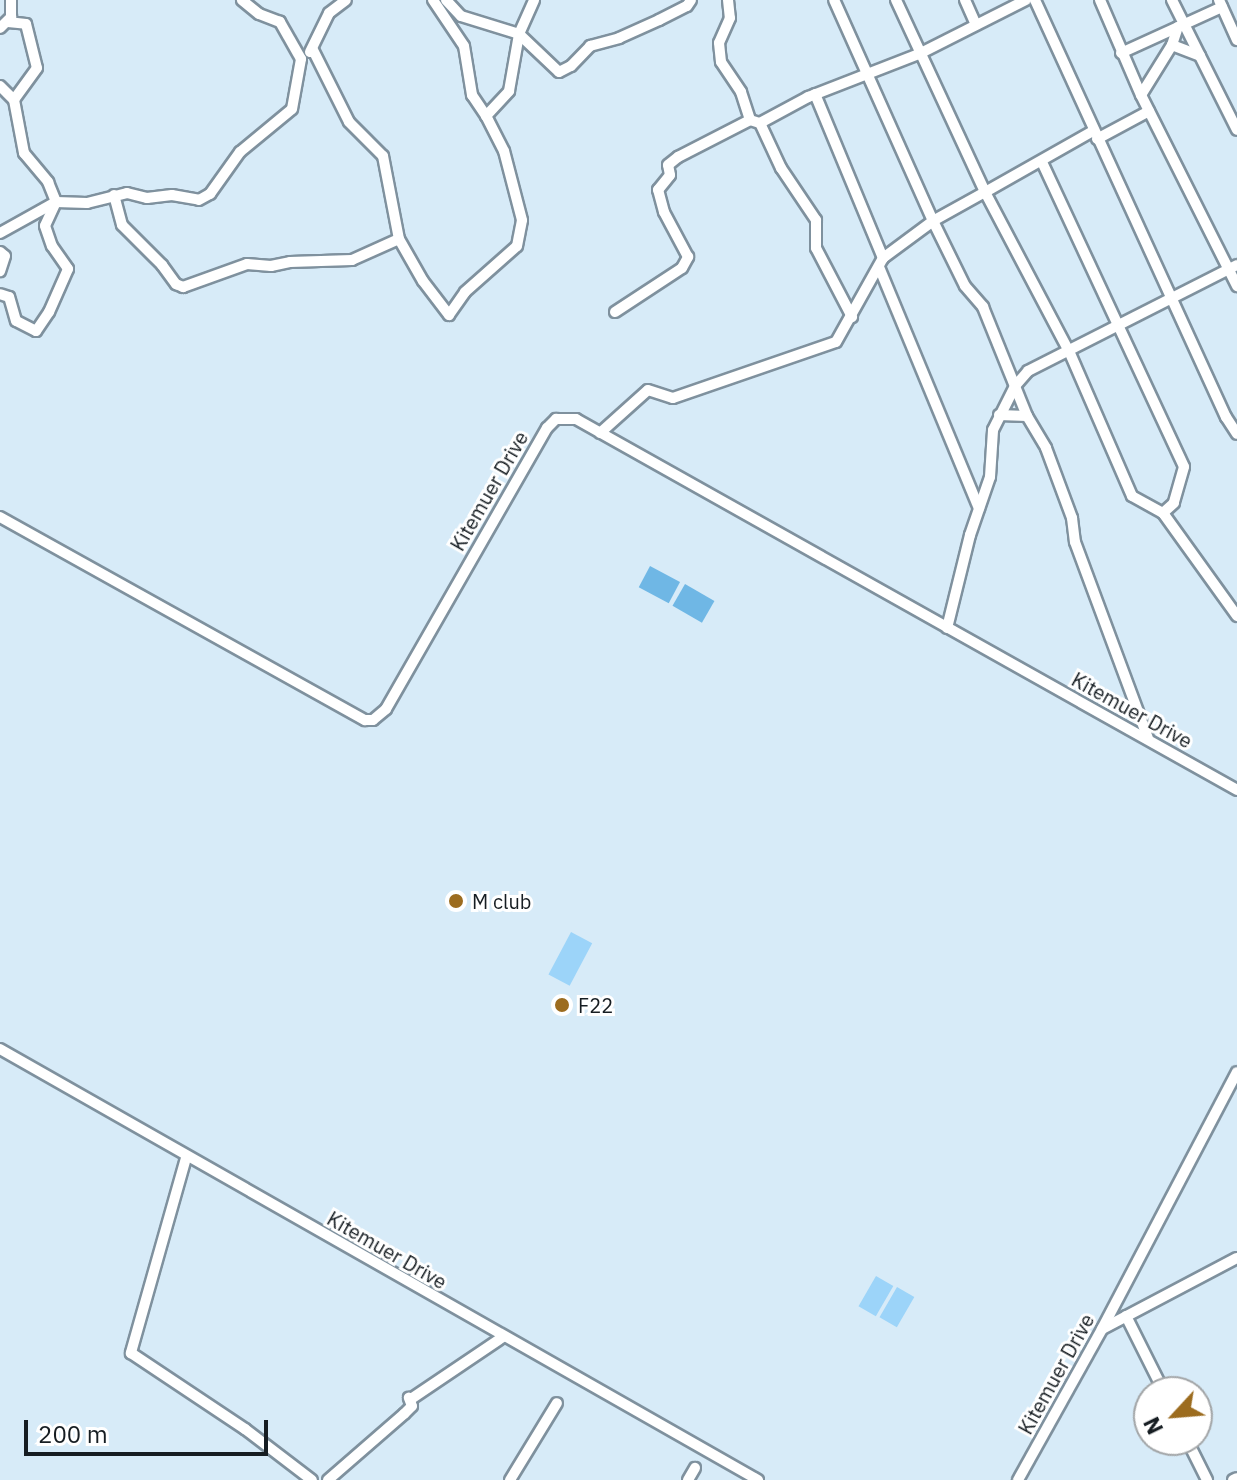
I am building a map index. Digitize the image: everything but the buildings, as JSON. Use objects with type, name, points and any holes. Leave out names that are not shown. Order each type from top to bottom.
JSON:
[{"type":"street","points":[[11,0],[4,25],[26,24],[37,68],[14,100]]},
{"type":"street","points":[[0,233],[56,202],[87,203],[114,195],[205,198],[240,152],[292,109],[301,59],[280,22],[259,14],[242,0]]},
{"type":"street","points":[[301,59],[313,50],[329,13],[346,0]]},
{"type":"street","points":[[313,50],[349,122],[383,156],[399,239],[423,281],[449,315],[465,292],[517,246],[522,220],[504,151],[472,95],[464,46],[433,0]]},
{"type":"street","points":[[446,0],[461,16],[519,34],[559,72],[571,66],[590,46],[619,38],[659,20],[687,6],[691,0]]},
{"type":"street","points":[[486,116],[509,91],[519,34],[534,0]]},
{"type":"street","points":[[728,0],[730,18],[719,43],[721,62],[741,92],[781,168],[816,220],[816,248],[852,317]]},
{"type":"street","points":[[834,0],[933,221],[965,286],[983,307],[1027,416],[1046,448],[1068,505],[1075,542],[1148,738]]},
{"type":"street","points":[[896,0],[985,192],[1069,351],[1132,496],[1163,513],[1237,616]]},
{"type":"street","points":[[965,0],[976,25]]},
{"type":"street","points":[[615,312],[682,268],[688,257],[664,212],[658,190],[670,175],[668,165],[815,94],[870,76],[919,54],[1026,0]]},
{"type":"street","points":[[1035,0],[1226,417],[1237,434]]},
{"type":"street","points":[[1100,0],[1141,95],[1233,267],[1237,286]]},
{"type":"street","points":[[1172,0],[1181,25],[1237,130]]},
{"type":"street","points":[[1121,53],[1220,3],[1237,40]]},
{"type":"street","points":[[1141,95],[1181,25]]},
{"type":"street","points":[[1172,45],[1200,56]]},
{"type":"street","points":[[0,86],[14,100],[24,153],[48,182],[56,202],[45,226],[52,246],[68,269],[37,330],[32,331],[16,321],[9,297],[0,294]]},
{"type":"street","points":[[815,94],[979,508]]},
{"type":"street","points":[[600,433],[648,390],[673,398],[836,342],[881,262],[933,221],[1095,135],[1149,111]]},
{"type":"street","points":[[1042,162],[1184,467],[1174,503],[1163,513]]},
{"type":"street","points":[[114,195],[122,225],[162,265],[176,284],[183,287],[247,264],[271,266],[290,262],[352,260],[399,239]]},
{"type":"street","points":[[0,252],[5,256],[0,271]]},
{"type":"street","points":[[947,628],[990,477],[989,450],[999,415],[1015,386],[1028,371],[1233,267]]},
{"type":"street","points":[[999,415],[1027,416]]},
{"type":"street","name":"Kitemuer Drive","points":[[0,517],[357,716],[373,720],[386,709],[547,428],[565,417],[600,433],[1237,790]]},
{"type":"street","name":"Kitemuer Drive","points":[[0,1049],[186,1158],[758,1480]]},
{"type":"street","name":"Kitemuer Drive","points":[[1018,1480],[1102,1329],[1237,1072]]},
{"type":"street","points":[[186,1158],[131,1353],[245,1429],[312,1480]]},
{"type":"street","points":[[1102,1329],[1237,1258]]},
{"type":"street","points":[[1126,1316],[1156,1376]]},
{"type":"street","points":[[328,1480],[404,1414],[412,1406],[410,1399],[503,1337]]},
{"type":"street","points":[[510,1480],[557,1403]]},
{"type":"street","points":[[1195,1456],[1207,1480]]},
{"type":"street","points":[[688,1480],[695,1468]]},
{"type":"shaded area","points":[[650,566],[680,582],[669,603],[639,587]]},
{"type":"shaded area","points":[[685,584],[714,601],[702,623],[672,606]]},
{"type":"shaded area","points":[[571,932],[592,943],[570,986],[548,974]]},
{"type":"shaded area","points":[[876,1276],[893,1286],[876,1316],[858,1306]]},
{"type":"shaded area","points":[[897,1287],[914,1297],[897,1327],[880,1317]]},
{"type":"place","name":"M club","points":[[456,901]]},
{"type":"place","name":"F22","points":[[562,1005]]}]
